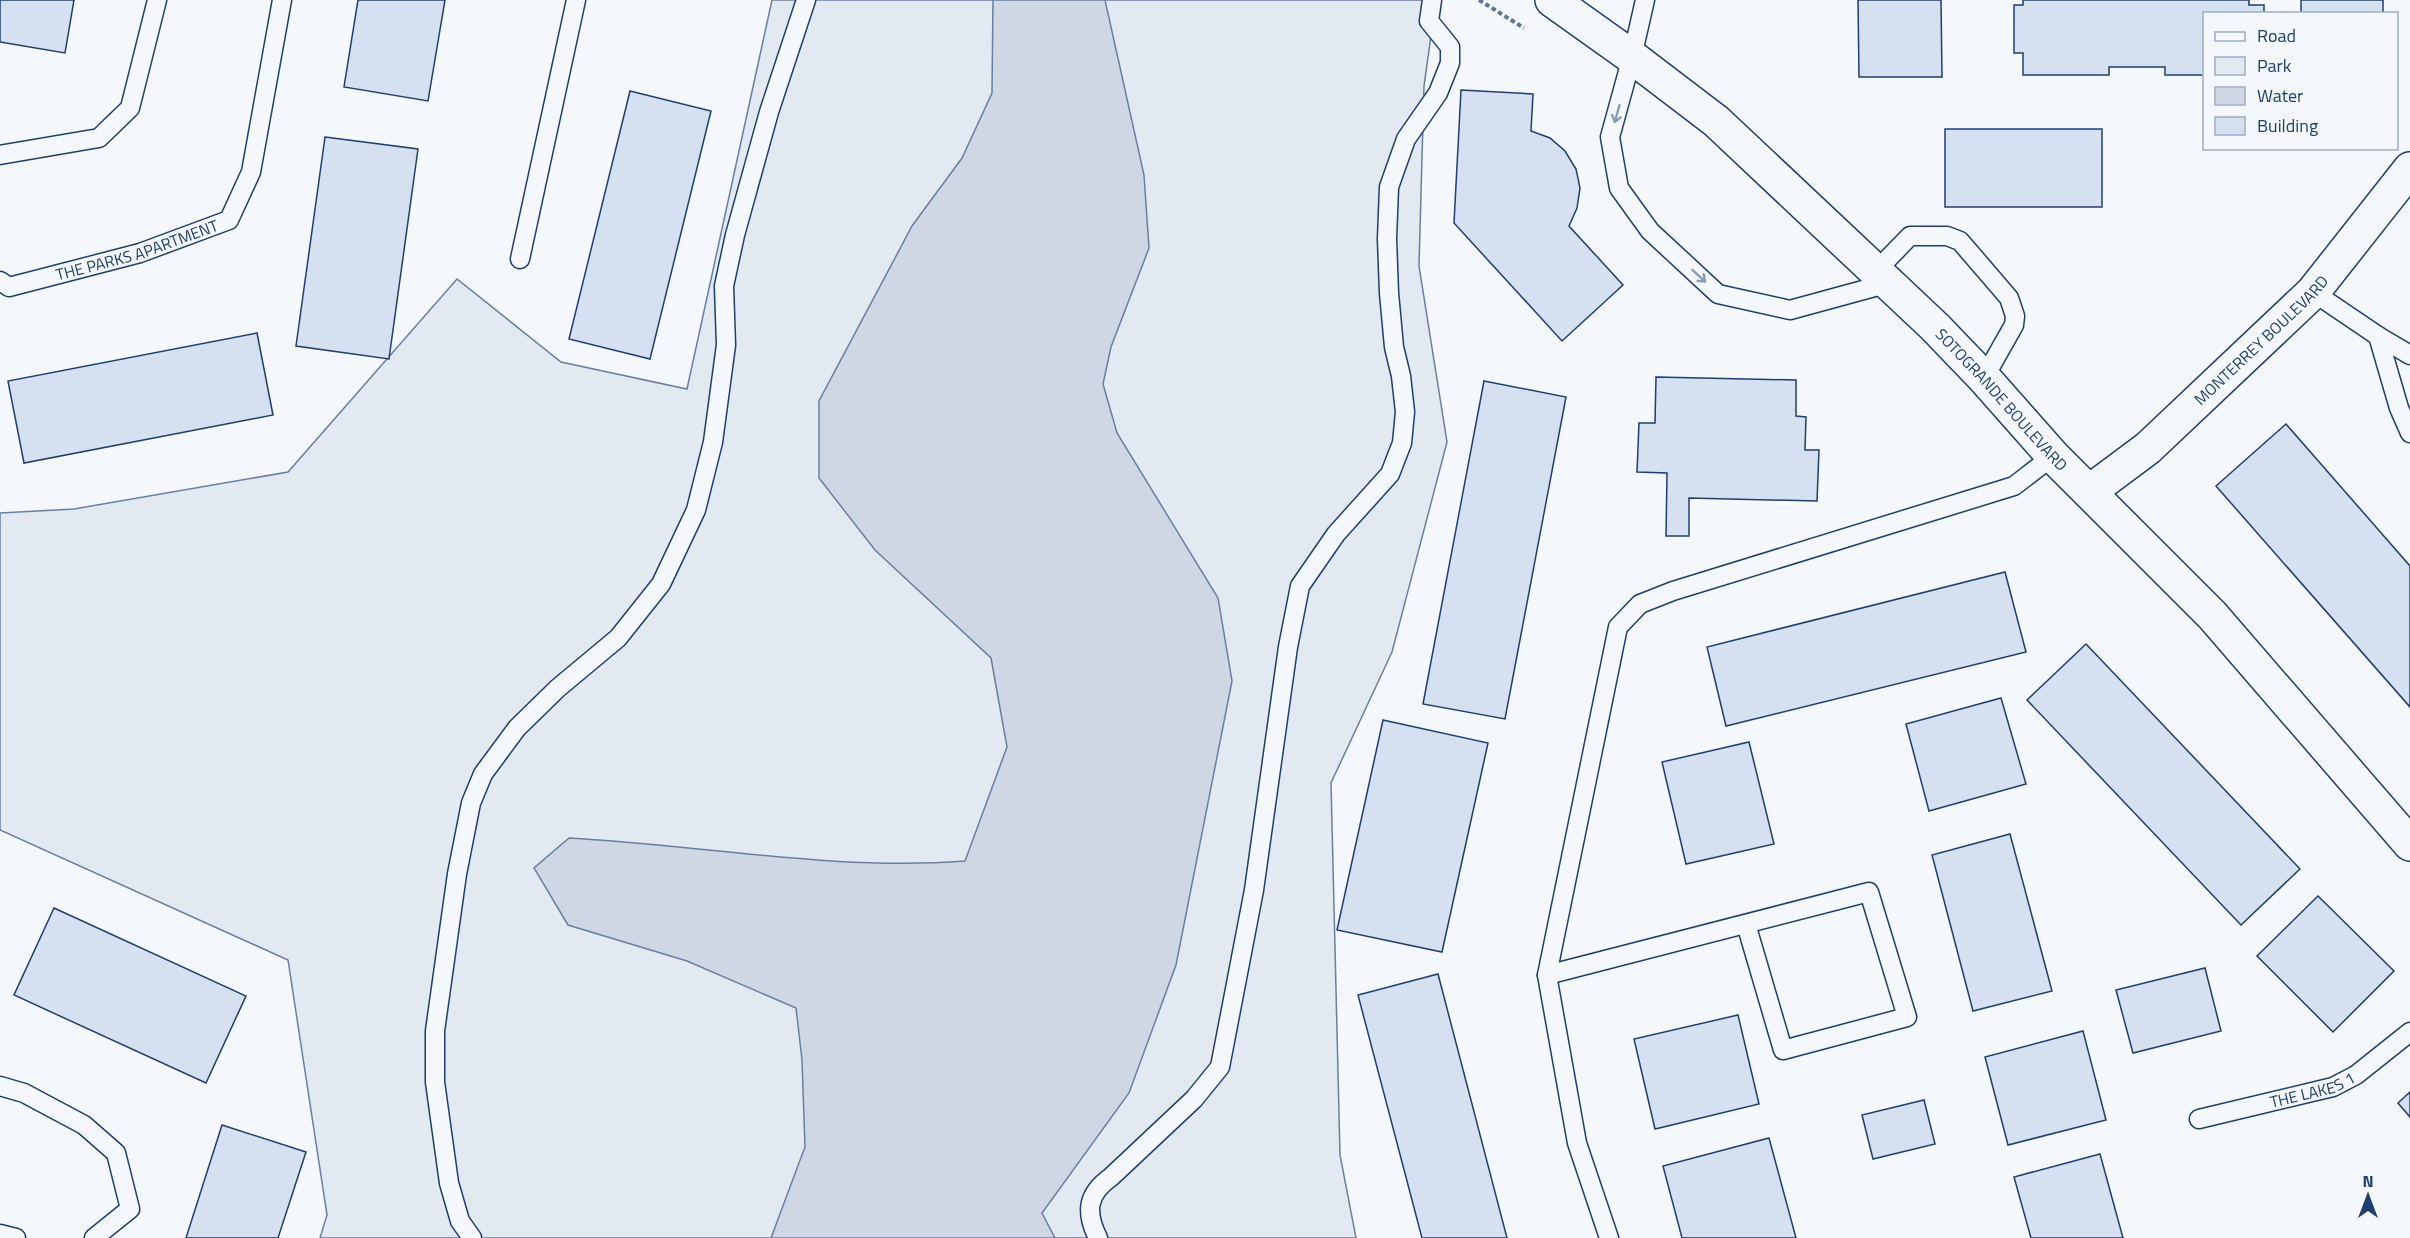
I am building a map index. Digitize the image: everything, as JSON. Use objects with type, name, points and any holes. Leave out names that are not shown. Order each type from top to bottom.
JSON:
[{"type":"street","name":"SOTOGRANDE BOULEVARD","points":[[1552,0],[1716,121],[1883,277],[1984,378],[2053,456],[2212,615],[2410,844]]},
{"type":"street","name":"MONTERREY BOULEVARD","points":[[2089,492],[2148,448],[2313,292],[2410,169]]},
{"type":"lane","points":[[0,155],[99,138],[130,108],[156,0]]},
{"type":"lane","name":"THE PARKS APARTMENT","points":[[0,281],[9,287],[140,253],[229,220],[251,172],[282,0]]},
{"type":"lane","points":[[520,259],[576,0]]},
{"type":"lane","points":[[472,1238],[460,1221],[449,1183],[435,1082],[435,1031],[457,874],[471,803],[483,774],[517,728],[558,688],[618,638],[661,584],[696,510],[713,442],[726,345],[724,286],[735,235],[769,112],[806,0]]},
{"type":"lane","points":[[1098,1238],[1091,1224],[1091,1201],[1097,1187],[1111,1177],[1194,1099],[1220,1067],[1254,890],[1287,647],[1300,586],[1336,534],[1390,474],[1402,443],[1405,412],[1401,376],[1394,346],[1389,293],[1387,239],[1389,187],[1406,139],[1438,93],[1450,63],[1450,47],[1429,21],[1432,0]]},
{"type":"lane","points":[[1645,0],[1610,137],[1619,188],[1650,231],[1718,294],[1790,310],[1883,277],[1910,236],[1954,237],[1966,246],[2009,298],[2015,316],[2010,333],[1984,378]]},
{"type":"lane","points":[[2313,292],[2410,355]]},
{"type":"lane","points":[[2378,336],[2403,420],[2410,433]]},
{"type":"lane","points":[[1609,1238],[1577,1143],[1547,975],[1618,627],[1640,604],[1673,591],[2014,486],[2053,456]]},
{"type":"lane","points":[[1547,975],[1869,892],[1908,1017],[1783,1050],[1746,924]]},
{"type":"lane","name":"THE LAKES 1","points":[[2199,1119],[2333,1088],[2356,1076],[2410,1032]]},
{"type":"lane","points":[[0,1086],[24,1093],[84,1125],[116,1153],[130,1209],[94,1238]]},
{"type":"lane","points":[[0,1234],[16,1238]]},
{"type":"path","points":[[1479,0],[1529,31]]},
{"type":"green space","points":[[772,0],[1436,0],[1424,86],[1419,266],[1447,442],[1392,652],[1331,783],[1340,1155],[1356,1238],[320,1238],[327,1215],[288,960],[0,830],[0,513],[74,509],[288,472],[457,279],[561,362],[687,389]]},
{"type":"water","points":[[993,0],[1105,0],[1144,175],[1149,248],[1111,347],[1103,384],[1117,433],[1218,598],[1232,681],[1176,965],[1129,1093],[1042,1213],[1055,1238],[771,1238],[805,1147],[802,1060],[796,1008],[687,961],[568,925],[534,868],[569,838],[866,863],[965,861],[1007,747],[991,658],[875,550],[819,478],[819,401],[912,226],[962,158],[992,93]]},
{"type":"building","points":[[0,0],[74,0],[65,53],[0,42]]},
{"type":"building","points":[[358,0],[445,0],[428,101],[344,87]]},
{"type":"building","points":[[1858,0],[1941,0],[1942,77],[1859,77]]},
{"type":"building","points":[[2023,0],[2249,0],[2249,5],[2264,5],[2264,12],[2203,12],[2203,75],[2165,75],[2165,67],[2109,67],[2109,75],[2023,75],[2023,53],[2014,53],[2014,5],[2023,5]]},
{"type":"building","points":[[2301,0],[2383,0],[2383,12],[2301,12]]},
{"type":"building","points":[[1461,90],[1533,94],[1531,131],[1550,138],[1565,151],[1576,169],[1580,188],[1577,208],[1569,226],[1623,285],[1562,341],[1454,223]]},
{"type":"building","points":[[630,91],[711,111],[650,359],[569,339]]},
{"type":"building","points":[[1945,129],[2102,129],[2102,207],[1945,207]]},
{"type":"building","points":[[325,137],[418,149],[389,359],[296,346]]},
{"type":"building","points":[[257,333],[273,415],[24,463],[8,381]]},
{"type":"building","points":[[1656,377],[1796,380],[1796,416],[1806,417],[1805,450],[1819,450],[1817,501],[1689,498],[1689,536],[1666,536],[1667,473],[1637,472],[1639,423],[1655,423]]},
{"type":"building","points":[[1484,381],[1566,397],[1505,719],[1423,704]]},
{"type":"building","points":[[2286,424],[2410,566],[2410,707],[2216,486]]},
{"type":"building","points":[[2005,572],[2026,652],[1726,726],[1707,647]]},
{"type":"building","points":[[2086,644],[2300,869],[2241,925],[2027,700]]},
{"type":"building","points":[[2001,698],[2026,784],[1929,811],[1906,724]]},
{"type":"building","points":[[1383,720],[1488,743],[1442,952],[1337,930]]},
{"type":"building","points":[[1749,742],[1774,844],[1686,864],[1662,762]]},
{"type":"building","points":[[2010,834],[2052,991],[1973,1011],[1932,855]]},
{"type":"building","points":[[2318,896],[2394,971],[2333,1032],[2257,956]]},
{"type":"building","points":[[54,908],[246,996],[206,1083],[14,995]]},
{"type":"building","points":[[2205,968],[2221,1031],[2133,1053],[2116,990]]},
{"type":"building","points":[[1438,974],[1507,1238],[1422,1238],[1358,995]]},
{"type":"building","points":[[1738,1015],[1759,1104],[1655,1129],[1634,1039]]},
{"type":"building","points":[[2083,1031],[2106,1120],[2008,1145],[1985,1057]]},
{"type":"building","points":[[2410,1092],[2410,1117],[2398,1103]]},
{"type":"building","points":[[1924,1100],[1935,1144],[1873,1159],[1862,1115]]},
{"type":"building","points":[[222,1125],[306,1152],[278,1238],[186,1238]]},
{"type":"building","points":[[1769,1138],[1796,1238],[1682,1238],[1663,1166]]},
{"type":"building","points":[[2100,1154],[2123,1238],[2031,1238],[2014,1177]]}]
